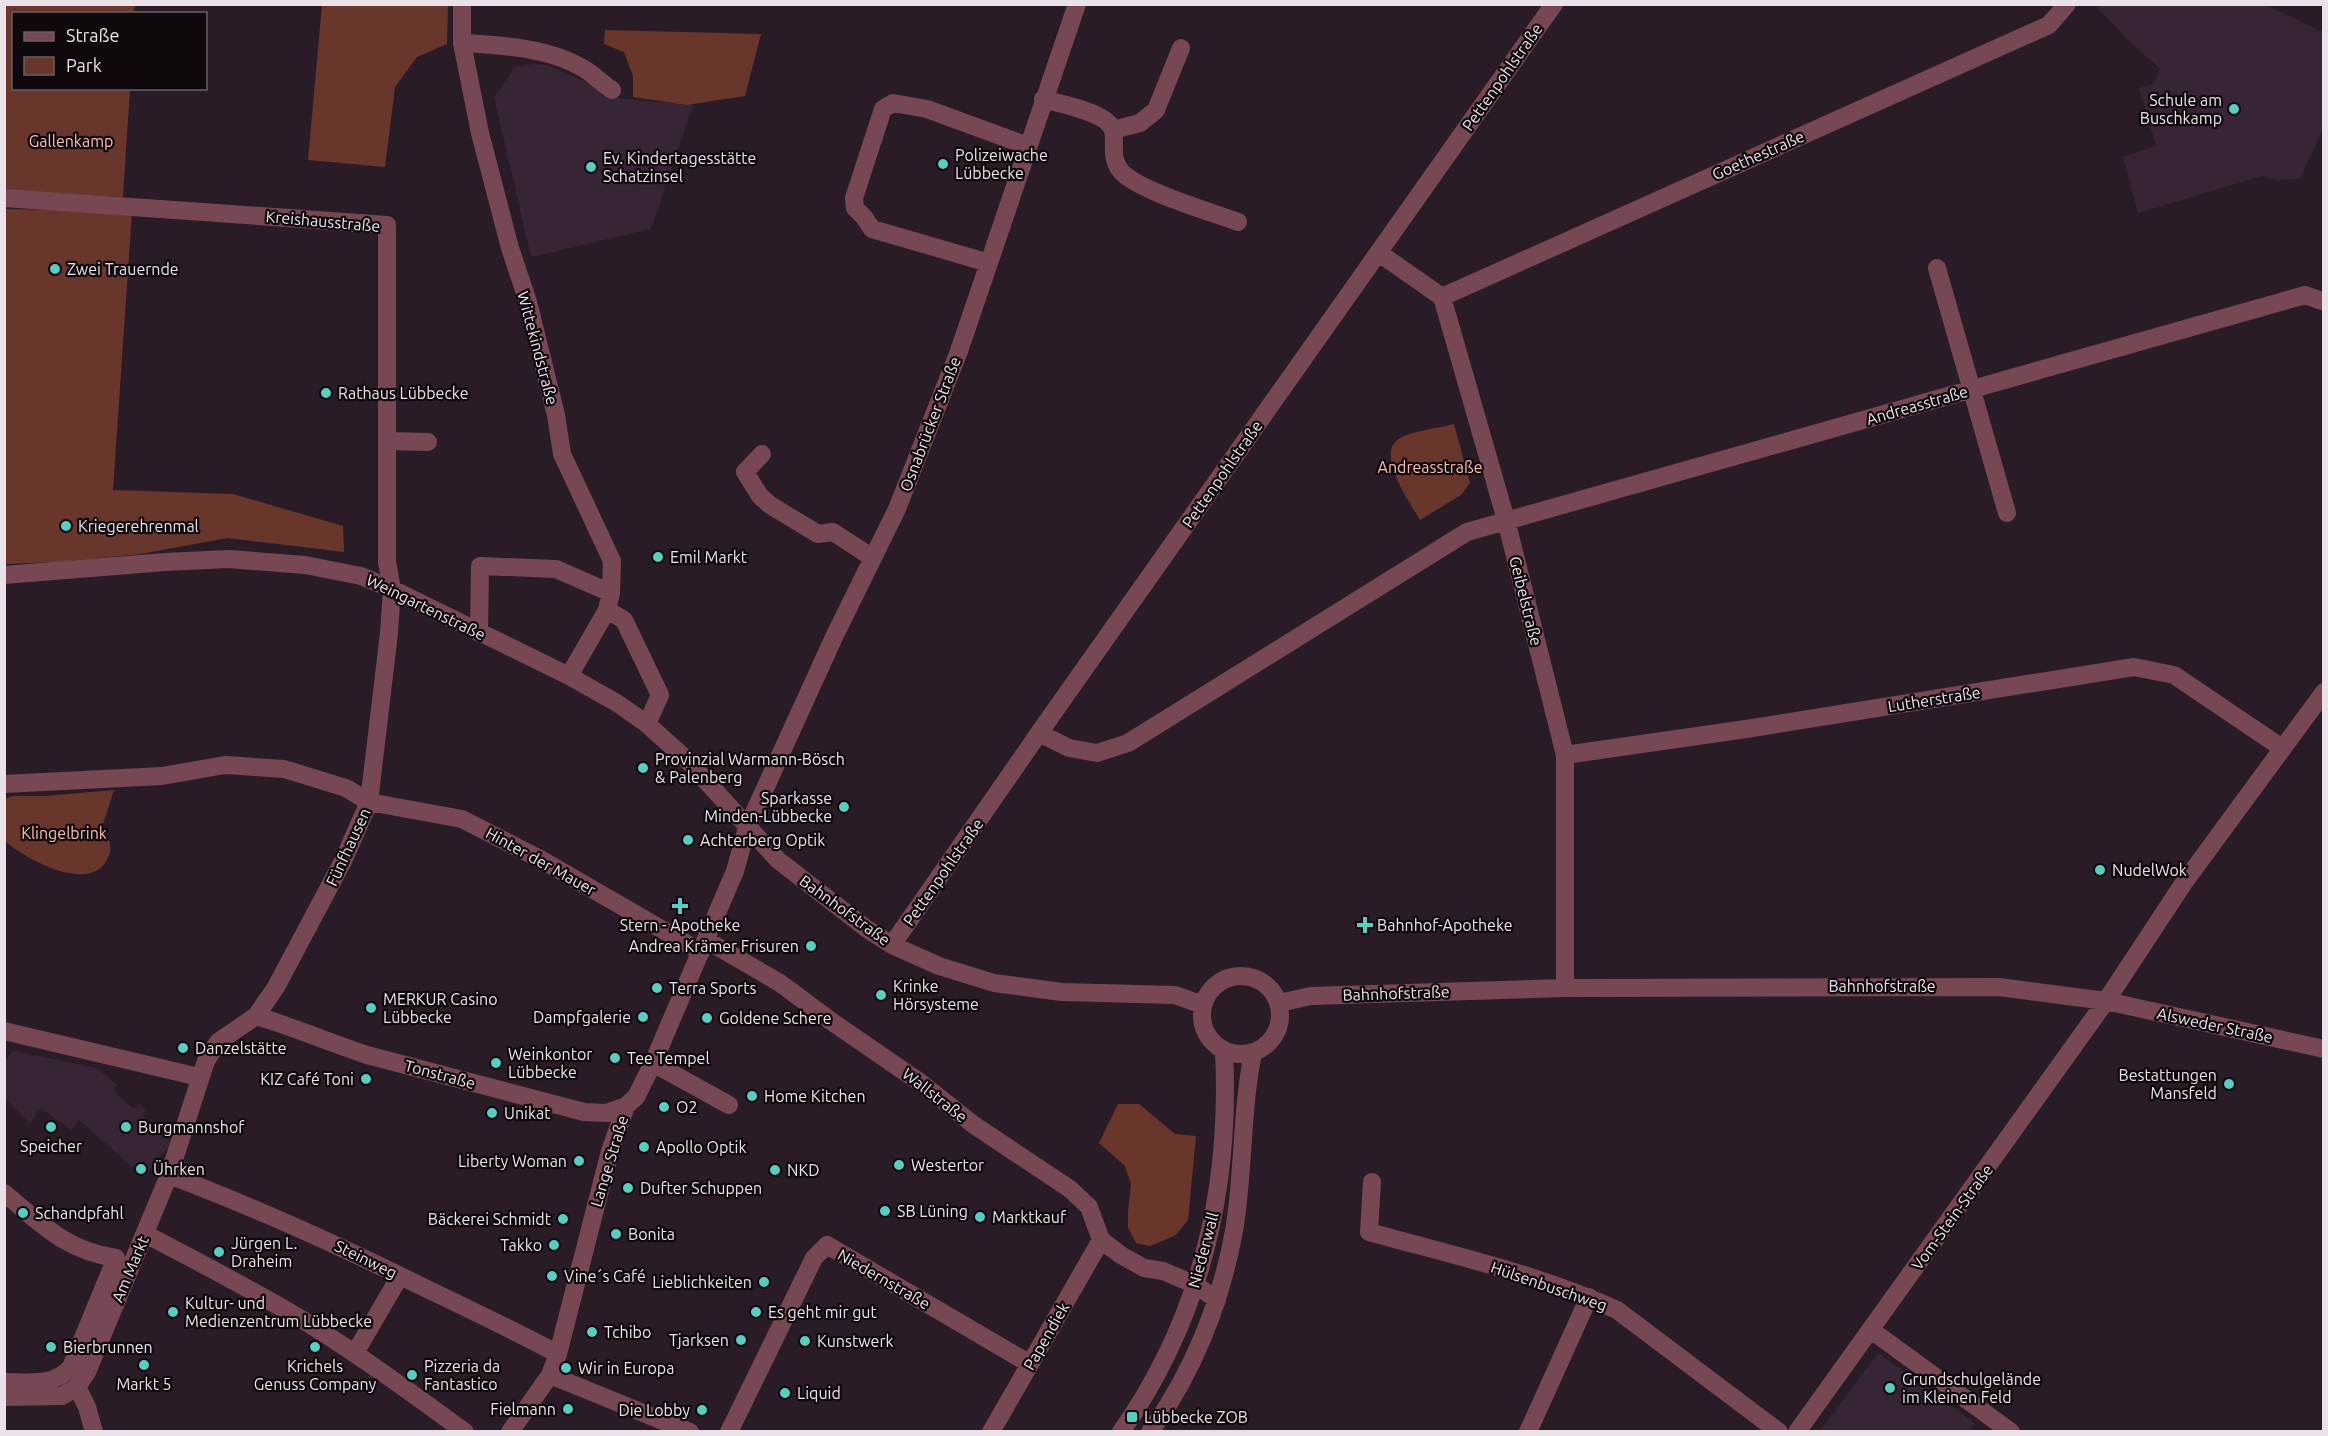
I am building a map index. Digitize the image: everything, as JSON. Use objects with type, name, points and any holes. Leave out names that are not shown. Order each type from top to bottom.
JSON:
[{"type":"street","name":"Wittekindstraße","points":[[462,4],[462,43],[480,133],[510,248],[528,302],[562,454],[612,561],[609,601],[569,676]]},
{"type":"street","name":"Osnabrücker Straße","points":[[747,828],[829,648],[901,499],[959,351],[1077,4]]},
{"type":"street","name":"Pettenpohlstraße","points":[[892,945],[1554,4]]},
{"type":"street","name":"Goethestraße","points":[[1442,297],[2049,25],[2067,4]]},
{"type":"street","points":[[462,43],[508,46],[546,54],[585,69],[612,90]]},
{"type":"street","points":[[1113,130],[1140,123],[1156,110],[1181,48]]},
{"type":"street","points":[[1043,99],[1103,117],[1113,130],[1112,151],[1119,170],[1139,185],[1238,222]]},
{"type":"street","points":[[988,262],[872,228],[855,208],[854,198],[883,109],[893,104],[927,109],[1028,146]]},
{"type":"street","name":"Kreishausstraße","points":[[4,198],[387,225],[387,562],[392,589]]},
{"type":"street","points":[[1379,253],[1442,297]]},
{"type":"street","points":[[1937,268],[2007,513]]},
{"type":"street","name":"Andreasstraße","points":[[1039,733],[1069,748],[1097,753],[1128,743],[1467,532],[2305,295],[2322,301]]},
{"type":"street","name":"Geibelstraße","points":[[1442,297],[1506,520],[1565,755],[1565,988]]},
{"type":"street","points":[[387,441],[428,442]]},
{"type":"street","points":[[762,454],[745,472],[760,496],[770,505],[818,534],[833,532],[873,558]]},
{"type":"street","name":"Weingartenstraße","points":[[4,575],[165,562],[261,560],[361,576],[569,676],[617,703],[647,724],[687,760],[747,828]]},
{"type":"street","points":[[479,633],[480,566],[556,568],[609,601],[624,621],[660,695],[647,724]]},
{"type":"street","name":"Fünfhausen","points":[[256,1016],[276,987],[310,925],[369,802],[392,589]]},
{"type":"street","name":"Lutherstraße","points":[[1565,755],[1746,729],[2134,667],[2174,675],[2282,748]]},
{"type":"street","points":[[2106,1001],[2183,884],[2324,692]]},
{"type":"street","points":[[4,784],[135,778],[225,765],[284,769],[346,788],[369,802]]},
{"type":"street","name":"Hinter der Mauer","points":[[369,802],[462,819],[704,946]]},
{"type":"street","name":"Bahnhofstraße","points":[[747,828],[778,860],[867,929],[892,945],[939,966],[994,983],[1062,992],[1175,995],[1203,1005]]},
{"type":"street","name":"Lange Straße","points":[[510,1431],[550,1375],[558,1354],[610,1151],[626,1106],[636,1097],[653,1064],[735,871],[747,828]]},
{"type":"street","name":"Wallstraße","points":[[704,946],[780,983],[921,1083],[974,1125],[1070,1189],[1089,1208],[1101,1240]]},
{"type":"street","points":[[1231,977],[1254,978],[1265,983],[1274,992],[1279,1003],[1281,1015],[1279,1028],[1264,1048],[1253,1053],[1238,1055],[1224,1051],[1208,1037],[1202,1016],[1203,1005],[1212,988],[1220,982],[1231,977]]},
{"type":"street","name":"Bahnhofstraße","points":[[1279,1003],[1311,996],[1565,988],[1999,987],[2106,1001]]},
{"type":"street","name":"Alsweder Straße","points":[[2106,1001],[2324,1049]]},
{"type":"street","name":"Vom-Stein-Straße","points":[[1797,1431],[2106,1001]]},
{"type":"street","points":[[4,1031],[199,1077],[218,1042],[256,1016]]},
{"type":"street","name":"Tonstraße","points":[[256,1016],[294,1027],[333,1044],[367,1055],[584,1112],[607,1113],[626,1106]]},
{"type":"street","name":"Niederwall","points":[[1120,1431],[1164,1358],[1196,1285],[1209,1241],[1221,1173],[1225,1117],[1224,1051]]},
{"type":"street","name":"Niederwall","points":[[1150,1431],[1175,1395],[1217,1300],[1234,1230],[1247,1083],[1253,1053]]},
{"type":"street","points":[[653,1064],[729,1105]]},
{"type":"street","name":"Am Markt","points":[[77,1387],[87,1372],[169,1175],[199,1077]]},
{"type":"street","name":"Steinweg","points":[[169,1175],[267,1213],[505,1326],[558,1354]]},
{"type":"street","name":"Hülsenbuschweg","points":[[1372,1182],[1369,1232],[1483,1263],[1589,1297],[1617,1310],[1779,1431]]},
{"type":"street","points":[[4,1193],[54,1235],[88,1253],[116,1258],[71,1367],[66,1373],[51,1381],[4,1382]]},
{"type":"street","points":[[145,1234],[254,1292],[355,1353],[465,1431]]},
{"type":"street","points":[[1101,1240],[1144,1268],[1163,1271],[1196,1285],[1217,1300]]},
{"type":"street","name":"Papendiek","points":[[991,1431],[1101,1240]]},
{"type":"street","name":"Niedernstraße","points":[[729,1431],[814,1258],[827,1245],[1030,1364]]},
{"type":"street","points":[[355,1353],[400,1276]]},
{"type":"street","points":[[1528,1431],[1589,1297]]},
{"type":"street","points":[[1871,1330],[2011,1431]]},
{"type":"street","points":[[550,1375],[690,1431]]},
{"type":"street","points":[[4,1397],[62,1396],[77,1387],[87,1407],[94,1431]]},
{"type":"shaded area","name":"Schule am Buschkamp","points":[[2095,5],[2266,5],[2323,32],[2323,129],[2300,179],[2277,180],[2262,176],[2138,213],[2123,157],[2156,146],[2139,88],[2153,84],[2160,69]]},
{"type":"shaded area","name":"Ev. Kindertagesstätte Schatzinsel","points":[[534,64],[547,65],[591,84],[605,97],[693,105],[651,229],[531,257],[494,97],[515,67]]},
{"type":"shaded area","points":[[13,1051],[97,1068],[117,1085],[113,1091],[134,1109],[139,1104],[146,1110],[142,1115],[153,1126],[158,1121],[166,1128],[162,1133],[172,1142],[144,1177],[79,1120],[72,1130],[40,1108],[30,1124],[5,1099],[5,1061]]},
{"type":"shaded area","name":"Grundschulgelände im Kleinen Feld","points":[[1878,1353],[1975,1423],[1968,1431],[1820,1431]]},
{"type":"green space","name":"Gallenkamp","points":[[4,5],[135,5],[134,12],[12,12],[12,90],[130,90],[123,197],[5,191]]},
{"type":"green space","points":[[322,5],[448,5],[447,44],[417,57],[395,87],[385,167],[308,160]]},
{"type":"green space","points":[[605,30],[761,34],[745,96],[687,105],[633,97],[633,76],[624,52],[604,44]]},
{"type":"green space","points":[[4,209],[132,212],[113,490],[233,494],[343,526],[344,552],[227,538],[141,554],[59,562],[5,564]]},
{"type":"green space","name":"Andreasstraße","points":[[1454,424],[1470,483],[1461,495],[1420,520],[1396,478],[1391,455],[1393,445],[1405,436]]},
{"type":"green space","name":"Klingelbrink","points":[[114,790],[101,830],[109,841],[109,855],[101,867],[90,873],[75,874],[43,865],[5,841],[5,799],[13,796],[45,796]]},
{"type":"green space","points":[[1118,1104],[1139,1104],[1175,1134],[1196,1136],[1188,1220],[1176,1235],[1150,1246],[1136,1243],[1128,1228],[1131,1184],[1125,1166],[1099,1143]]},
{"type":"place","name":"Schule am Buschkamp","points":[[2234,109]]},
{"type":"place","name":"Polizeiwache Lübbecke","points":[[943,164]]},
{"type":"place","name":"Ev. Kindertagesstätte Schatzinsel","points":[[591,167]]},
{"type":"place","name":"Zwei Trauernde","points":[[55,269]]},
{"type":"place","name":"Rathaus Lübbecke","points":[[326,393]]},
{"type":"place","name":"Kriegerehrenmal","points":[[66,526]]},
{"type":"place","name":"Emil Markt","points":[[658,557]]},
{"type":"place","name":"Provinzial Warmann-Bösch & Palenberg","points":[[643,768]]},
{"type":"place","name":"Sparkasse Minden-Lübbecke","points":[[844,807]]},
{"type":"place","name":"Achterberg Optik","points":[[688,840]]},
{"type":"place","name":"NudelWok","points":[[2100,870]]},
{"type":"place","name":"Stern - Apotheke","points":[[680,906]]},
{"type":"place","name":"Bahnhof-Apotheke","points":[[1365,925]]},
{"type":"place","name":"Andrea Krämer Frisuren","points":[[811,946]]},
{"type":"place","name":"Terra Sports","points":[[657,988]]},
{"type":"place","name":"Krinke Hörsysteme","points":[[881,995]]},
{"type":"place","name":"MERKUR Casino Lübbecke","points":[[371,1008]]},
{"type":"place","name":"Dampfgalerie","points":[[643,1017]]},
{"type":"place","name":"Goldene Schere","points":[[707,1018]]},
{"type":"place","name":"Danzelstätte","points":[[183,1048]]},
{"type":"place","name":"Tee Tempel","points":[[615,1058]]},
{"type":"place","name":"Weinkontor Lübbecke","points":[[496,1063]]},
{"type":"place","name":"KIZ Café Toni","points":[[366,1079]]},
{"type":"place","name":"Bestattungen Mansfeld","points":[[2229,1084]]},
{"type":"place","name":"Home Kitchen","points":[[752,1096]]},
{"type":"place","name":"O2","points":[[664,1107]]},
{"type":"place","name":"Unikat","points":[[492,1113]]},
{"type":"place","name":"Speicher","points":[[51,1127]]},
{"type":"place","name":"Burgmannshof","points":[[126,1127]]},
{"type":"place","name":"Apollo Optik","points":[[644,1147]]},
{"type":"place","name":"Liberty Woman","points":[[579,1161]]},
{"type":"place","name":"Westertor","points":[[899,1165]]},
{"type":"place","name":"Ührken","points":[[141,1169]]},
{"type":"place","name":"NKD","points":[[775,1170]]},
{"type":"place","name":"Dufter Schuppen","points":[[628,1188]]},
{"type":"place","name":"SB Lüning","points":[[885,1211]]},
{"type":"place","name":"Schandpfahl","points":[[23,1213]]},
{"type":"place","name":"Marktkauf","points":[[980,1217]]},
{"type":"place","name":"Bäckerei Schmidt","points":[[563,1219]]},
{"type":"place","name":"Bonita","points":[[616,1234]]},
{"type":"place","name":"Takko","points":[[554,1245]]},
{"type":"place","name":"Jürgen L. Draheim","points":[[219,1252]]},
{"type":"place","name":"Vine´s Café","points":[[552,1276]]},
{"type":"place","name":"Lieblichkeiten","points":[[764,1282]]},
{"type":"place","name":"Kultur- und Medienzentrum Lübbecke","points":[[173,1312]]},
{"type":"place","name":"Es geht mir gut","points":[[756,1312]]},
{"type":"place","name":"Tchibo","points":[[592,1332]]},
{"type":"place","name":"Tjarksen","points":[[741,1340]]},
{"type":"place","name":"Kunstwerk","points":[[805,1341]]},
{"type":"place","name":"Bierbrunnen","points":[[51,1347]]},
{"type":"place","name":"Krichels Genuss Company","points":[[315,1347]]},
{"type":"place","name":"Markt 5","points":[[144,1365]]},
{"type":"place","name":"Wir in Europa","points":[[566,1368]]},
{"type":"place","name":"Pizzeria da Fantastico","points":[[412,1375]]},
{"type":"place","name":"Grundschulgelände im Kleinen Feld","points":[[1890,1388]]},
{"type":"place","name":"Liquid","points":[[785,1393]]},
{"type":"place","name":"Fielmann","points":[[568,1409]]},
{"type":"place","name":"Die Lobby","points":[[702,1410]]},
{"type":"place","name":"Lübbecke ZOB","points":[[1132,1417]]}]
